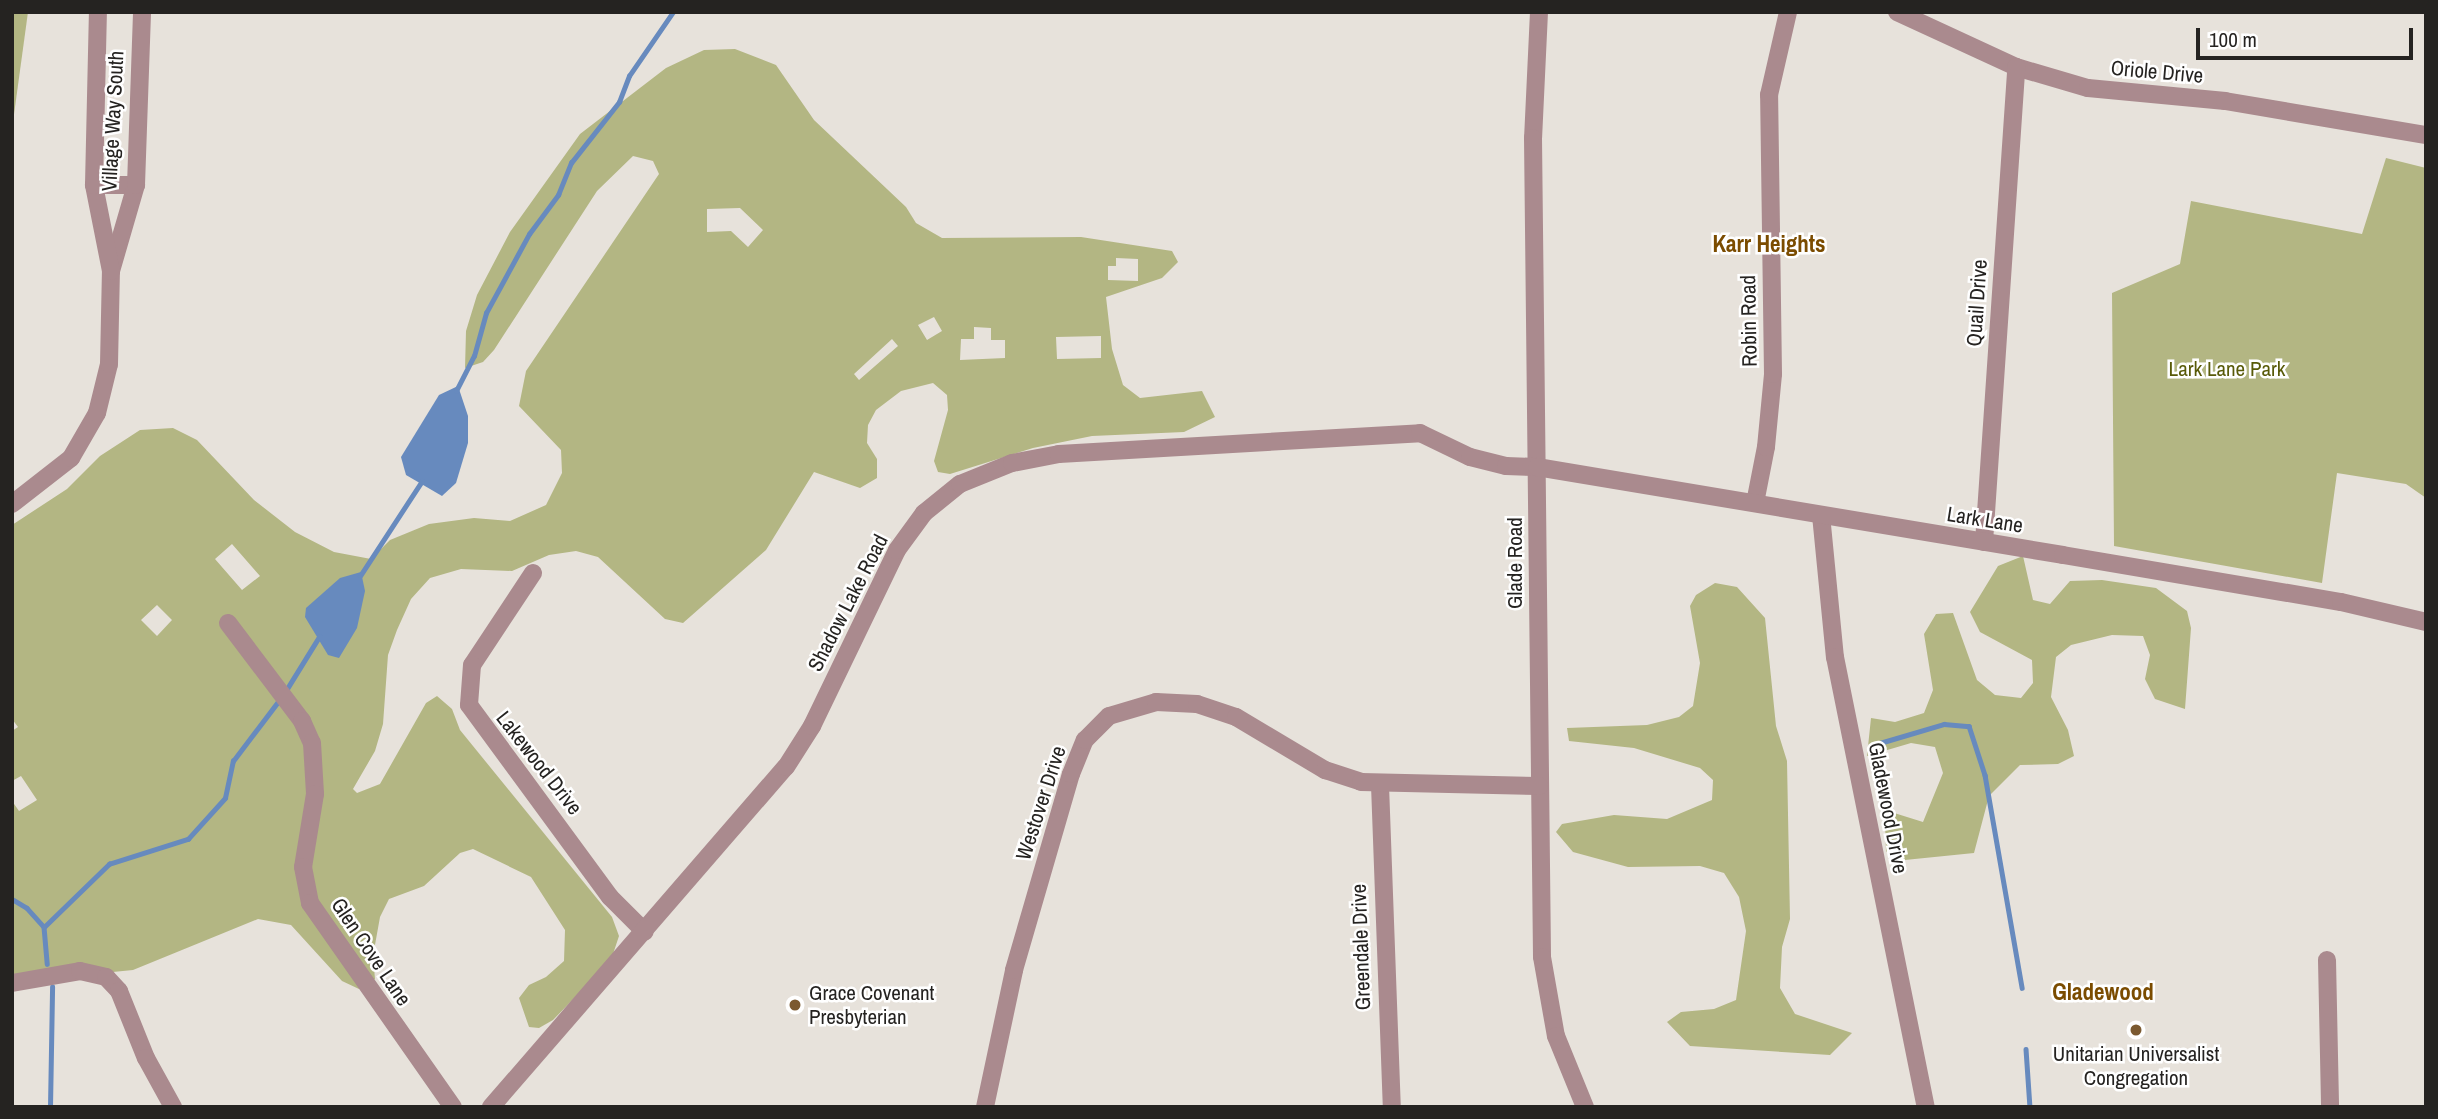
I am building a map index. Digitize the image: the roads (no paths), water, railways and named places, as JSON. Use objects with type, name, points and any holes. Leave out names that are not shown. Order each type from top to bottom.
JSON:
[{"type":"street","name":"Village Way South","points":[[12,504],[71,457],[96,413],[109,364],[111,271],[94,185],[98,12]]},
{"type":"street","name":"Village Way South","points":[[111,271],[136,184],[142,12]]},
{"type":"street","name":"Glade Road","points":[[1539,12],[1534,138],[1543,976],[1556,1036],[1585,1107]]},
{"type":"street","name":"Robin Road","points":[[1755,503],[1766,447],[1773,374],[1769,95],[1788,12]]},
{"type":"street","name":"Oriole Drive","points":[[1897,12],[2017,67],[2088,88],[2225,101],[2426,135]]},
{"type":"street","name":"Quail Drive","points":[[1984,542],[2017,67]]},
{"type":"street","points":[[94,185],[136,184]]},
{"type":"street","name":"Shadow Lake Road","points":[[491,1107],[786,767],[812,726],[897,550],[924,513],[960,484],[1012,463],[1059,454],[1367,432],[1420,433],[1470,457],[1506,466],[1537,467]]},
{"type":"street","name":"Lark Lane","points":[[1537,467],[2341,602],[2426,622]]},
{"type":"street","name":"Gladewood Drive","points":[[1821,515],[1835,657],[1926,1107]]},
{"type":"street","name":"Lakewood Drive","points":[[533,573],[472,665],[470,705],[611,897],[645,932]]},
{"type":"street","name":"Glen Cove Lane","points":[[228,623],[302,721],[312,743],[315,794],[303,867],[310,903],[453,1107]]},
{"type":"street","name":"Westover Drive","points":[[985,1107],[1014,970],[1071,774],[1085,740],[1104,719],[1123,709],[1156,702],[1206,706],[1260,730],[1332,773],[1380,785],[1539,786]]},
{"type":"street","name":"Greendale Drive","points":[[1380,785],[1392,1107]]},
{"type":"street","points":[[2327,960],[2330,1107]]},
{"type":"street","points":[[12,983],[80,971],[106,977],[119,991],[146,1058],[173,1107]]},
{"type":"water","points":[[458,386],[468,416],[468,443],[456,483],[442,496],[406,475],[401,457],[439,395]]},
{"type":"water","points":[[361,572],[365,591],[357,628],[339,658],[328,655],[305,617],[306,608],[340,578]]},
{"type":"waterway","points":[[456,391],[474,356],[486,313],[529,234],[558,195],[571,163],[619,102],[629,76],[673,12]]},
{"type":"waterway","points":[[360,576],[422,481]]},
{"type":"waterway","points":[[285,692],[319,637]]},
{"type":"waterway","points":[[44,927],[109,864],[188,839],[225,798],[233,761],[280,699]]},
{"type":"waterway","points":[[1873,745],[1944,724],[1969,726],[1985,775],[2022,988]]},
{"type":"waterway","points":[[12,899],[27,908],[44,927],[47,964]]},
{"type":"waterway","points":[[50,1107],[52,987]]},
{"type":"waterway","points":[[2026,1049],[2030,1107]]},
{"type":"place","name":"Grace Covenant Presbyterian","points":[[795,1005]]},
{"type":"place","name":"Unitarian Universalist Congregation","points":[[2136,1030]]},
{"type":"district","name":"Karr Heights","points":[[1769,244]]},
{"type":"district","name":"Gladewood","points":[[2103,992]]},
{"type":"park label","name":"Lark Lane Park","points":[[2227,369]]}]
